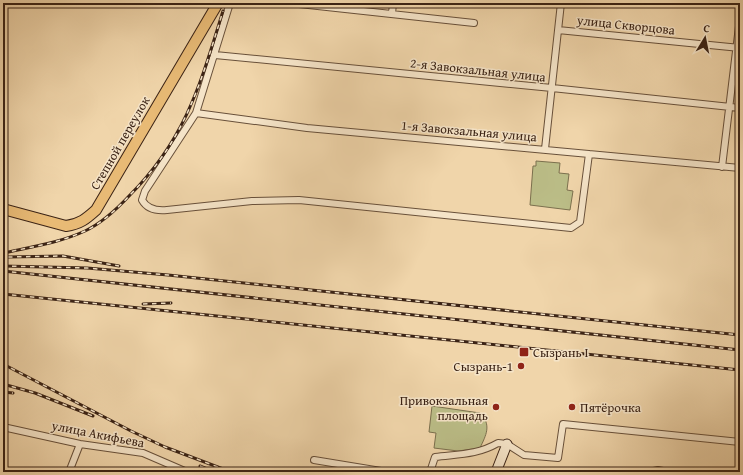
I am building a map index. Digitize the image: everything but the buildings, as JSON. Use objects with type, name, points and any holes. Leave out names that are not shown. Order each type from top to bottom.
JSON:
[{"type":"main road","name":"Степной переулок","points":[[3,209],[66,226],[77,225],[85,221],[96,210],[218,3]]},
{"type":"street","points":[[230,3],[196,113],[145,192],[142,200],[151,208],[167,210],[252,201],[299,200],[571,228],[580,222],[589,154]]},
{"type":"street","points":[[290,3],[474,23]]},
{"type":"street","points":[[392,14],[393,3]]},
{"type":"street","points":[[545,149],[561,3]]},
{"type":"street","points":[[722,167],[739,48],[740,18]]},
{"type":"street","name":"улица Скворцова","points":[[558,30],[739,48]]},
{"type":"street","name":"2-я Завокзальная улица","points":[[215,55],[740,108]]},
{"type":"street","name":"1-я Завокзальная улица","points":[[196,113],[307,128],[740,168]]},
{"type":"street","points":[[430,472],[435,457],[478,452],[489,449],[498,443],[510,446],[524,455],[558,458],[563,424],[740,442]]},
{"type":"street","name":"улица Акифьева","points":[[3,427],[80,444],[143,453],[187,472]]},
{"type":"street","points":[[69,472],[80,444]]},
{"type":"street","points":[[496,472],[510,446]]},
{"type":"street","points":[[314,460],[387,472]]},
{"type":"street","points":[[649,472],[658,470],[668,472]]},
{"type":"green space","points":[[536,161],[560,163],[559,173],[569,174],[567,190],[573,191],[570,210],[530,205],[533,166],[536,166]]},
{"type":"green space","points":[[432,406],[480,413],[484,417],[487,430],[480,448],[458,451],[434,448],[436,433],[429,432]]},
{"type":"railway","points":[[3,253],[55,242],[85,231],[109,215],[130,195],[165,153],[178,131],[198,87],[223,11]]},
{"type":"railway","points":[[8,257],[63,256],[119,266]]},
{"type":"railway","points":[[3,266],[87,268],[168,275],[740,335]]},
{"type":"railway","points":[[3,271],[740,350]]},
{"type":"railway","points":[[3,294],[740,370]]},
{"type":"railway","points":[[143,304],[171,303]]},
{"type":"railway","points":[[3,364],[131,431],[165,447],[231,472]]},
{"type":"railway","points":[[3,384],[35,393],[93,416]]},
{"type":"railway","points":[[3,392],[13,393]]},
{"type":"railway","points":[[200,466],[214,472]]},
{"type":"place","name":"Сызрань I","points":[[524,352]]},
{"type":"place","name":"Сызрань-1","points":[[521,366]]},
{"type":"place","name":"Привокзальная площадь","points":[[496,407]]},
{"type":"place","name":"Пятёрочка","points":[[572,407]]}]
